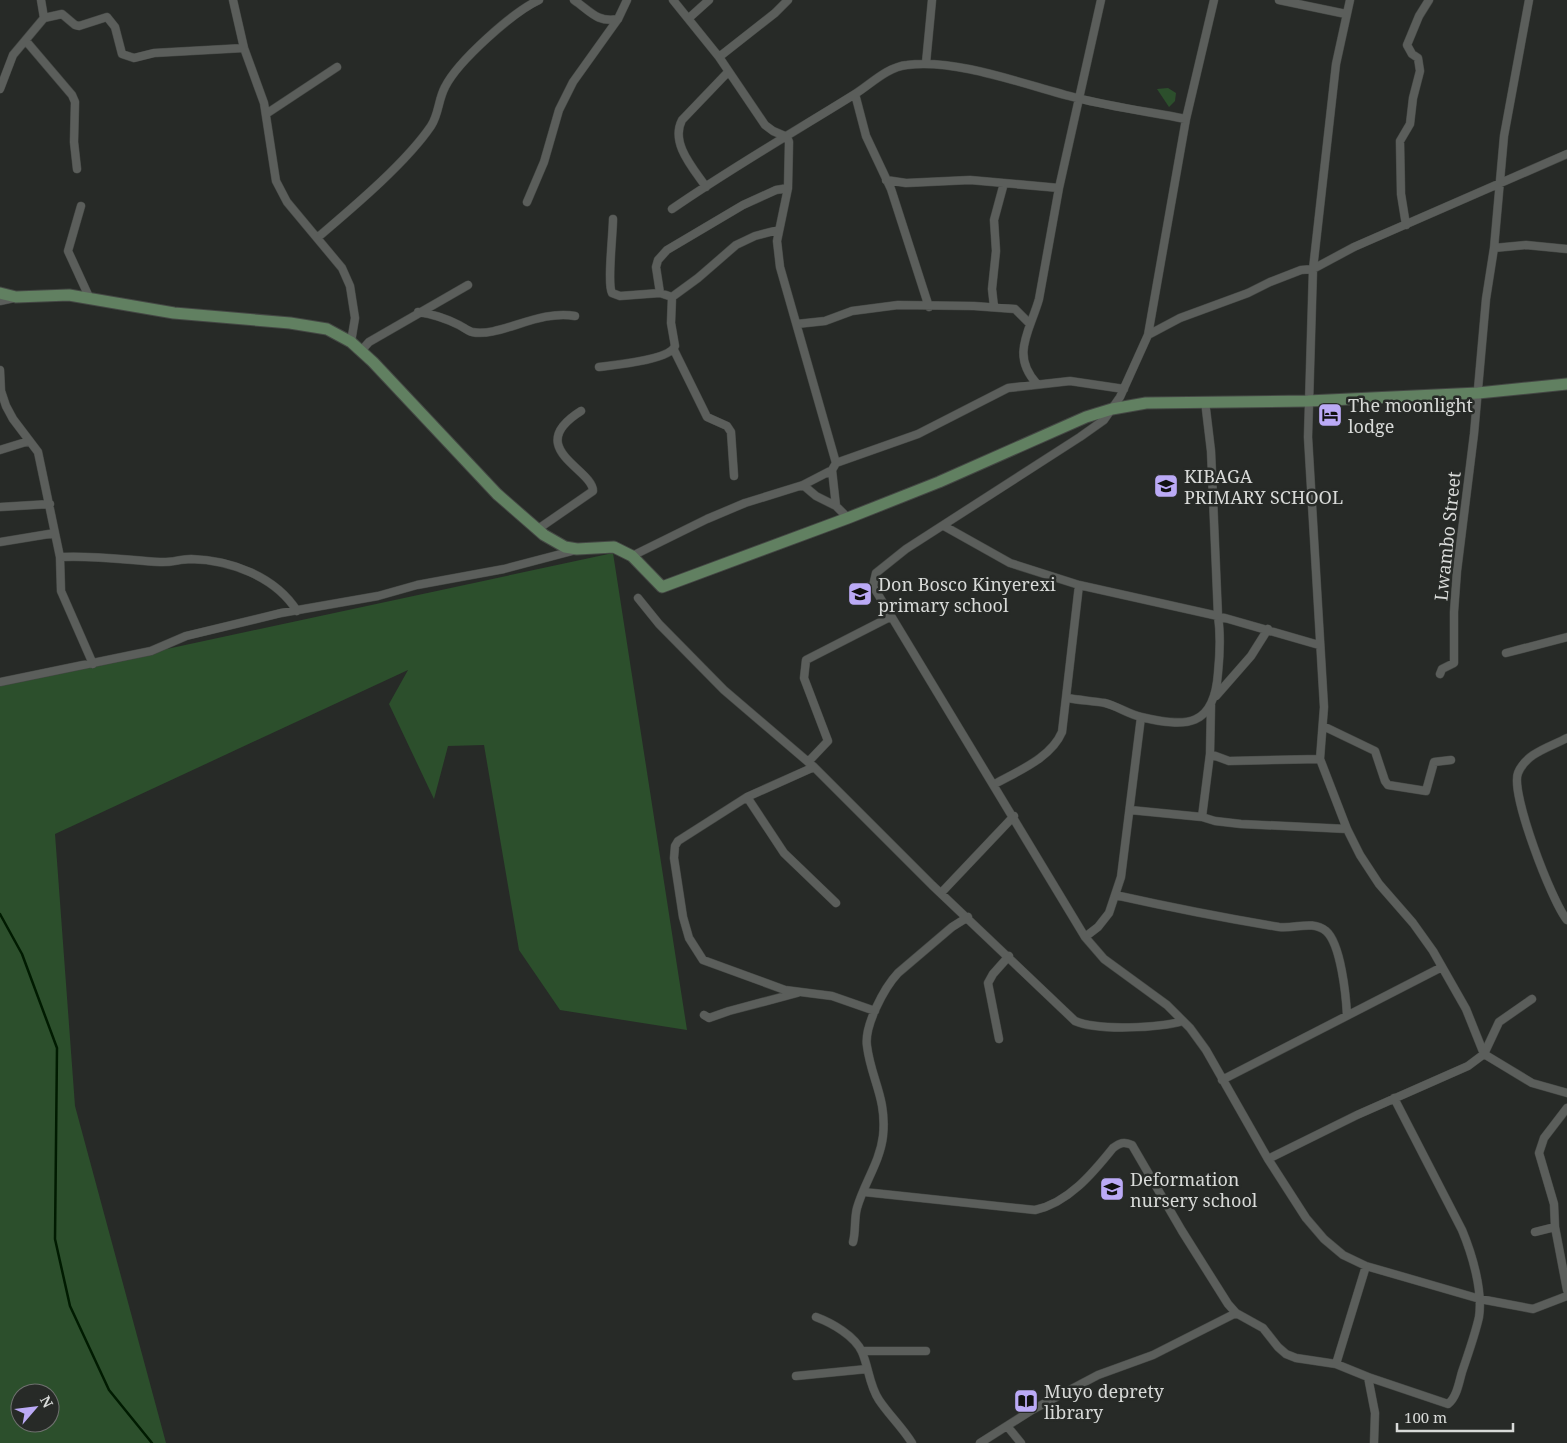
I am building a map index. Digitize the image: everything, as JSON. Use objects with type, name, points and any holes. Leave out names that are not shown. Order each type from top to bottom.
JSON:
[{"type":"street","points":[[41,0],[44,18]]},
{"type":"street","points":[[233,0],[244,48],[266,114],[276,181],[287,202],[342,268],[350,286],[356,318],[351,342]]},
{"type":"street","points":[[317,238],[396,166],[431,126],[446,84],[460,68],[504,23],[539,0]]},
{"type":"street","points":[[574,0],[598,18],[606,21],[618,18]]},
{"type":"street","points":[[527,202],[544,162],[559,110],[573,82],[618,18],[627,0]]},
{"type":"street","points":[[673,0],[719,56],[765,125],[773,132],[787,137]]},
{"type":"street","points":[[689,18],[709,0]]},
{"type":"street","points":[[719,56],[775,13],[788,0]]},
{"type":"street","points":[[926,63],[932,0]]},
{"type":"street","points":[[1037,384],[1024,366],[1023,356],[1029,323],[1035,314],[1039,299],[1059,188],[1101,0]]},
{"type":"street","points":[[1214,0],[1186,119],[1148,334],[1124,389],[1104,420],[906,549],[876,573],[873,586],[890,617],[995,784],[1085,937],[1104,960],[1167,1006],[1183,1021],[1206,1050],[1268,1159],[1306,1218],[1324,1239],[1343,1255],[1366,1266],[1480,1299],[1533,1309],[1567,1296]]},
{"type":"street","points":[[1279,0],[1346,14]]},
{"type":"street","points":[[1350,0],[1336,64],[1313,269],[1308,401],[1323,726],[1320,760],[1347,829],[1360,855],[1379,884],[1413,923],[1442,967],[1466,1009],[1484,1054],[1532,1083],[1567,1093]]},
{"type":"street","points":[[1406,225],[1401,194],[1400,141],[1410,124],[1420,65],[1418,58],[1412,54],[1407,45],[1419,16],[1429,0]]},
{"type":"street","points":[[1478,393],[1486,299],[1501,183],[1504,136],[1529,0]]},
{"type":"street","points":[[0,89],[9,62],[44,18],[62,14],[79,26],[107,17],[115,27],[119,46],[127,57],[244,48]]},
{"type":"street","points":[[26,41],[72,95],[75,102],[74,142],[77,170]]},
{"type":"street","points":[[672,209],[764,148],[787,137],[885,73],[904,65],[926,63],[1017,81],[1078,98],[1186,119]]},
{"type":"street","points":[[266,114],[336,67]]},
{"type":"street","points":[[706,187],[683,153],[678,127],[682,120],[728,72]]},
{"type":"street","points":[[855,94],[866,136],[891,188],[929,307]]},
{"type":"street","points":[[787,137],[790,151],[788,188],[777,240],[780,267],[797,324],[834,467],[836,506]]},
{"type":"street","points":[[1148,334],[1180,318],[1248,294],[1270,282],[1301,270],[1313,269],[1354,247],[1567,154]]},
{"type":"street","points":[[886,180],[906,183],[970,180],[1059,188]]},
{"type":"street","points":[[994,307],[992,289],[996,251],[994,220],[1004,183]]},
{"type":"street","points":[[660,293],[656,267],[658,260],[667,250],[743,205],[776,190],[788,188]]},
{"type":"street","points":[[81,206],[68,251],[90,299]]},
{"type":"street","points":[[613,219],[613,242],[609,277],[612,293],[620,296],[660,293],[672,297]]},
{"type":"street","points":[[734,476],[730,432],[727,426],[707,417],[674,350],[670,304],[672,297],[698,278],[736,245],[755,236],[778,230]]},
{"type":"street","points":[[1494,248],[1526,245],[1567,249]]},
{"type":"street","points":[[361,351],[369,342],[418,312],[468,285]]},
{"type":"street","points":[[0,293],[16,297]]},
{"type":"street","points":[[0,300],[16,297],[69,295],[174,313],[290,323],[327,330],[351,342],[361,351],[407,396],[497,494],[555,542],[578,550]]},
{"type":"street","points":[[797,324],[825,321],[852,311],[898,305],[994,307],[1015,310],[1029,323]]},
{"type":"street","points":[[418,312],[435,314],[472,332],[504,327],[538,317],[564,314],[575,316]]},
{"type":"street","points":[[599,367],[653,358],[668,354],[674,350]]},
{"type":"street","points":[[0,370],[1,391],[6,406],[13,419],[38,452],[60,557],[61,591],[92,664]]},
{"type":"street","points":[[632,556],[707,518],[745,503],[802,485],[834,467],[918,434],[1008,388],[1070,381],[1124,389]]},
{"type":"street","points":[[0,682],[152,651],[190,635],[504,569],[578,550],[614,547],[632,556],[660,586],[664,587],[939,482],[1086,417],[1112,409],[1146,403],[1308,401],[1478,393],[1567,384]]},
{"type":"street","name":"Lwambo Street","points":[[1440,674],[1442,669],[1454,663],[1454,612],[1478,393]]},
{"type":"street","points":[[1205,401],[1211,451],[1218,616],[1222,636],[1215,697]]},
{"type":"street","points":[[538,529],[594,491],[590,483],[565,458],[560,448],[560,432],[568,419],[581,411]]},
{"type":"street","points":[[0,450],[29,441]]},
{"type":"street","points":[[802,485],[816,496],[836,506],[848,518]]},
{"type":"street","points":[[0,507],[50,504]]},
{"type":"street","points":[[944,526],[1010,563],[1079,584],[1218,616],[1319,645]]},
{"type":"street","points":[[0,542],[55,533]]},
{"type":"street","points":[[60,557],[78,556],[163,562],[185,559],[215,561],[238,566],[267,582],[292,604],[297,611]]},
{"type":"street","points":[[995,784],[1039,758],[1058,743],[1062,732],[1067,698],[1079,584]]},
{"type":"street","points":[[638,598],[659,624],[724,690],[811,764],[941,893],[1079,1022],[1123,1026],[1166,1026],[1183,1021]]},
{"type":"street","points":[[797,993],[704,961],[690,938],[683,917],[674,858],[676,844],[683,836],[747,797],[811,764],[828,741],[804,678],[806,660],[890,617]]},
{"type":"street","points":[[1067,698],[1105,704],[1141,717],[1192,722],[1204,714],[1215,697],[1251,656],[1268,629]]},
{"type":"street","points":[[1506,653],[1567,637]]},
{"type":"street","points":[[1202,817],[1210,754],[1211,705]]},
{"type":"street","points":[[1085,937],[1098,927],[1109,913],[1121,877],[1141,717]]},
{"type":"street","points":[[1323,726],[1375,751],[1384,782],[1388,784],[1426,792],[1434,762],[1451,760]]},
{"type":"street","points":[[1567,738],[1528,758],[1516,778],[1519,796],[1548,886],[1555,902],[1567,920]]},
{"type":"street","points":[[1210,754],[1229,761],[1320,760]]},
{"type":"street","points":[[747,797],[784,853],[836,902]]},
{"type":"street","points":[[1130,810],[1202,817],[1215,821],[1240,824],[1347,829]]},
{"type":"street","points":[[941,893],[1014,816]]},
{"type":"street","points":[[1115,895],[1285,928],[1316,925],[1328,932],[1332,940],[1346,987],[1347,1015]]},
{"type":"street","points":[[853,1242],[857,1206],[881,1148],[883,1135],[884,1107],[866,1044],[875,1011],[890,982],[898,973],[952,927],[968,917]]},
{"type":"street","points":[[999,1039],[988,983],[1009,956]]},
{"type":"street","points":[[1222,1080],[1296,1044],[1347,1015],[1442,967]]},
{"type":"street","points":[[704,1015],[708,1018],[797,993],[815,993],[832,996],[875,1011]]},
{"type":"street","points":[[1268,1159],[1394,1098],[1457,1072],[1484,1054],[1500,1022],[1532,999]]},
{"type":"street","points":[[864,1192],[1007,1208],[1039,1209],[1050,1205],[1079,1186],[1113,1148],[1121,1142],[1127,1142],[1132,1145],[1182,1231],[1228,1304],[1236,1313],[1257,1322],[1286,1354],[1296,1358],[1336,1364],[1368,1378],[1448,1404],[1454,1398],[1466,1361],[1479,1316],[1480,1299],[1467,1242],[1462,1230],[1394,1098]]},
{"type":"street","points":[[1567,1108],[1544,1138],[1539,1150],[1554,1204],[1555,1227],[1567,1290]]},
{"type":"street","points":[[1535,1232],[1555,1227]]},
{"type":"street","points":[[1336,1364],[1366,1266]]},
{"type":"street","points":[[980,1443],[1098,1375],[1153,1355],[1236,1313]]},
{"type":"street","points":[[816,1317],[826,1321],[847,1336],[862,1351],[878,1399],[899,1423],[912,1443]]},
{"type":"street","points":[[862,1351],[926,1351]]},
{"type":"street","points":[[796,1376],[867,1369]]},
{"type":"street","points":[[1368,1378],[1374,1413],[1374,1443]]},
{"type":"street","points":[[1007,1426],[1021,1443]]},
{"type":"green space","points":[[1168,88],[1176,93],[1175,101],[1169,107],[1157,89]]},
{"type":"green space","points":[[613,553],[687,1030],[560,1010],[519,950],[484,745],[448,746],[434,799],[389,704],[408,670],[55,834],[75,1106],[166,1443],[0,1443],[0,685]]},
{"type":"waterway","points":[[0,914],[22,954],[57,1048],[55,1239],[70,1306],[109,1390],[152,1443]]},
{"type":"place","name":"The moonlight lodge","points":[[1330,415]]},
{"type":"place","name":"KIBAGA PRIMARY SCHOOL","points":[[1166,486]]},
{"type":"place","name":"Don Bosco Kinyerexi primary school","points":[[860,594]]},
{"type":"place","name":"Deformation nursery school","points":[[1112,1189]]},
{"type":"place","name":"Muyo deprety library","points":[[1026,1401]]}]
